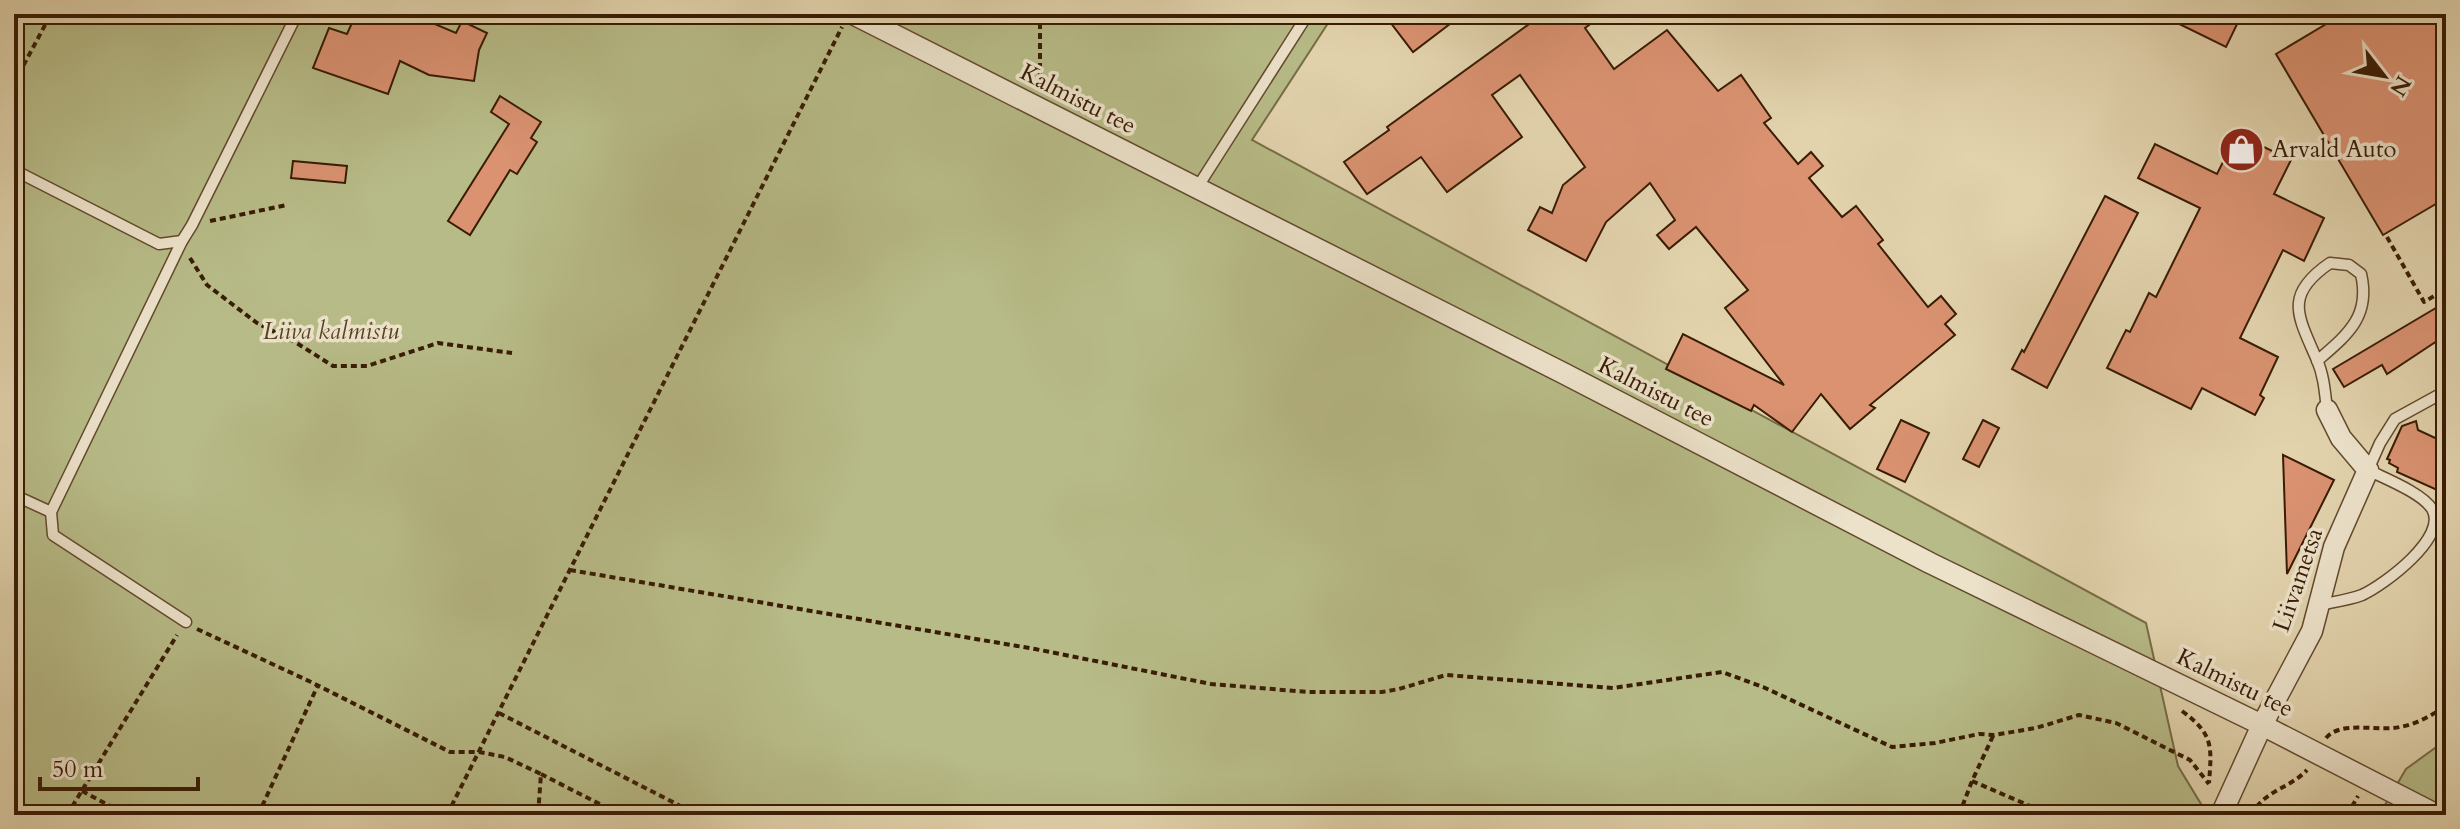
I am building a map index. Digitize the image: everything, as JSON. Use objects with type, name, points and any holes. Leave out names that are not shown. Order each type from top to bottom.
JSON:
[{"type":"street","name":"Kalmistu tee","points":[[850,14],[1563,373],[1930,563],[2262,725],[2437,815]]},
{"type":"street","points":[[2327,410],[2341,438],[2368,470]]},
{"type":"street","name":"Liivametsa","points":[[2225,806],[2262,725],[2312,631],[2334,547],[2368,470]]},
{"type":"lane","points":[[186,622],[53,535],[51,512],[182,241],[297,14]]},
{"type":"lane","points":[[1197,188],[1308,14]]},
{"type":"lane","points":[[14,170],[159,244],[182,241]]},
{"type":"lane","points":[[2317,361],[2345,337],[2356,323],[2363,304],[2365,291],[2361,274],[2349,265],[2330,263],[2317,272],[2300,291],[2297,307],[2306,339],[2323,378],[2327,410]]},
{"type":"lane","points":[[2319,605],[2362,595],[2400,571],[2425,543],[2434,523],[2433,511],[2423,500],[2368,470],[2395,419],[2446,391]]},
{"type":"lane","points":[[14,495],[51,512]]},
{"type":"path","points":[[14,83],[51,14]]},
{"type":"path","points":[[447,815],[850,14]]},
{"type":"path","points":[[1035,14],[1040,25],[1041,109]]},
{"type":"path","points":[[192,225],[287,205]]},
{"type":"path","points":[[2387,237],[2424,302],[2446,289]]},
{"type":"path","points":[[182,241],[196,271],[207,285],[257,323],[333,366],[367,366],[438,343],[512,353]]},
{"type":"path","points":[[570,570],[1035,649],[1211,684],[1308,692],[1382,692],[1446,675],[1613,688],[1722,672],[1763,687],[1892,747],[2036,728],[2079,715],[2116,723],[2190,760],[2225,806]]},
{"type":"path","points":[[67,815],[186,622],[450,752],[479,752],[505,757],[621,815]]},
{"type":"path","points":[[2177,684],[2174,705],[2200,724],[2209,739],[2209,784]]},
{"type":"path","points":[[258,815],[318,685]]},
{"type":"path","points":[[2251,815],[2266,795],[2302,776],[2330,733],[2339,729],[2401,727],[2416,723],[2446,706]]},
{"type":"path","points":[[499,713],[698,815]]},
{"type":"path","points":[[1959,815],[1994,735]]},
{"type":"path","points":[[538,815],[541,774]]},
{"type":"path","points":[[1972,781],[2051,815]]},
{"type":"path","points":[[82,791],[127,815]]},
{"type":"green space","name":"Liiva kalmistu","points":[[14,14],[1334,14],[1252,140],[2146,623],[2178,766],[2201,804],[2198,815],[14,815]]},
{"type":"green space","points":[[2446,740],[2446,815],[2379,815],[2406,769]]},
{"type":"building","points":[[356,14],[411,14],[456,33],[462,21],[487,33],[479,50],[474,81],[429,75],[400,61],[388,94],[313,68],[329,28],[347,34]]},
{"type":"building","points":[[1384,14],[1463,14],[1413,52]]},
{"type":"building","points":[[1543,14],[1604,14],[1585,28],[1614,69],[1667,30],[1718,91],[1741,75],[1771,118],[1764,123],[1798,164],[1811,152],[1823,166],[1809,178],[1842,217],[1856,206],[1883,240],[1878,244],[1928,307],[1941,296],[1956,314],[1945,324],[1955,335],[1870,405],[1875,408],[1850,429],[1821,394],[1792,432],[1754,405],[1751,411],[1666,369],[1683,334],[1784,385],[1725,308],[1748,290],[1696,227],[1669,249],[1657,235],[1675,220],[1650,183],[1606,222],[1586,261],[1528,230],[1540,207],[1552,213],[1563,185],[1585,167],[1520,75],[1492,95],[1522,137],[1447,192],[1421,157],[1367,194],[1344,162],[1389,130],[1387,127]]},
{"type":"building","points":[[2159,14],[2242,14],[2226,47]]},
{"type":"building","points":[[2343,14],[2446,14],[2446,198],[2383,235],[2276,54]]},
{"type":"building","points":[[500,96],[541,122],[531,138],[537,142],[517,174],[510,170],[470,235],[448,221],[509,124],[491,112]]},
{"type":"building","points":[[2237,134],[2291,160],[2274,194],[2324,218],[2304,261],[2283,250],[2240,338],[2278,357],[2260,395],[2264,398],[2255,415],[2202,388],[2191,409],[2107,368],[2126,330],[2130,332],[2149,293],[2156,297],[2200,208],[2138,178],[2155,144],[2217,174]]},
{"type":"building","points":[[293,161],[347,166],[345,183],[291,178]]},
{"type":"building","points":[[2105,196],[2138,213],[2047,388],[2012,369],[2022,350],[2024,352]]},
{"type":"building","points":[[2446,302],[2446,335],[2387,374],[2382,365],[2344,387],[2333,369]]},
{"type":"building","points":[[1901,420],[1929,433],[1905,482],[1877,469]]},
{"type":"building","points":[[1983,420],[1999,428],[1979,467],[1963,459]]},
{"type":"building","points":[[2416,421],[2418,430],[2446,443],[2446,494],[2397,472],[2398,468],[2387,459],[2402,426]]},
{"type":"building","points":[[2283,455],[2334,480],[2287,574]]},
{"type":"place","name":"Arvald Auto","points":[[2241,149]]}]
